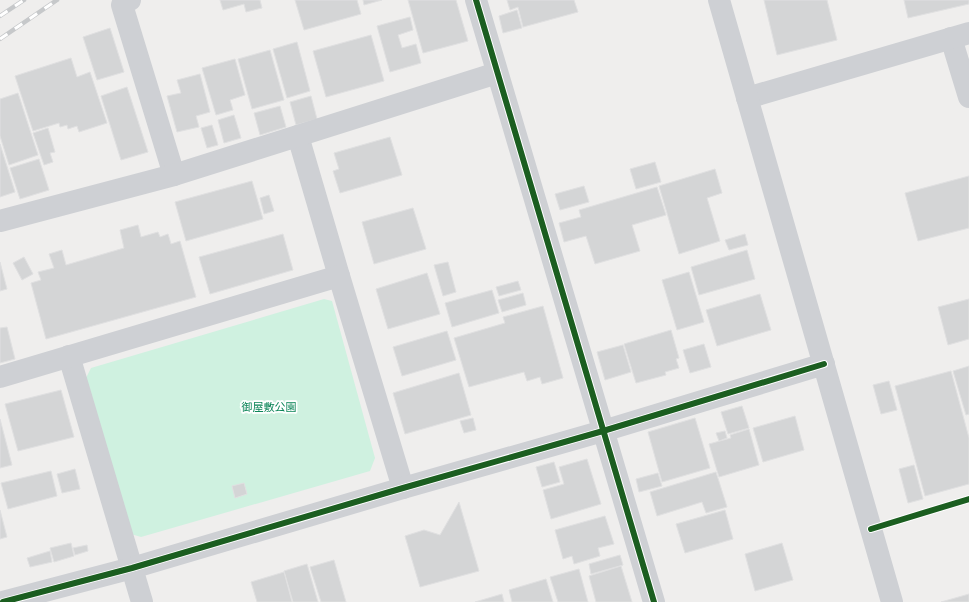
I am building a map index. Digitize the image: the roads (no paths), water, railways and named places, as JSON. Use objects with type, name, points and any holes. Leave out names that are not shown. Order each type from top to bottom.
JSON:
[{"type":"street","points":[[130,0],[122,6],[174,175]]},
{"type":"street","points":[[476,0],[654,602]]},
{"type":"street","points":[[719,0],[892,602]]},
{"type":"street","points":[[747,98],[960,35],[969,97]]},
{"type":"street","points":[[0,220],[174,175],[497,73]]},
{"type":"street","points":[[298,136],[404,488]]},
{"type":"street","points":[[0,377],[339,276]]},
{"type":"street","points":[[69,356],[142,602]]},
{"type":"street","points":[[3,602],[132,568],[603,431],[824,364]]},
{"type":"railway","points":[[0,16],[24,0]]},
{"type":"railway","points":[[0,39],[57,0]]},
{"type":"park label","name":"御屋敷公園","points":[[269,407]]}]
